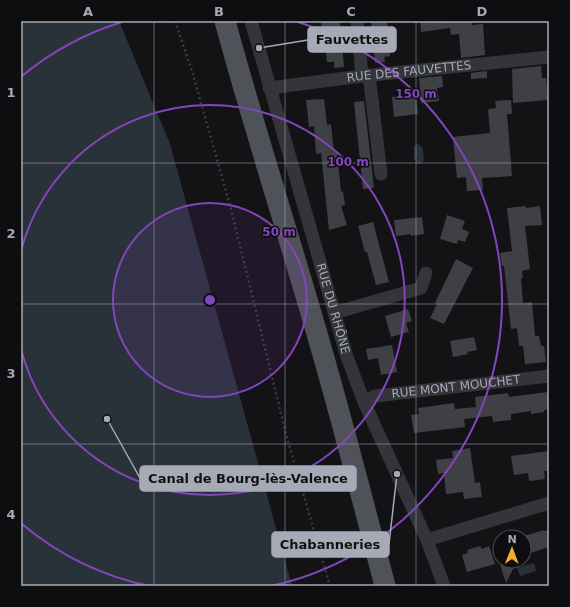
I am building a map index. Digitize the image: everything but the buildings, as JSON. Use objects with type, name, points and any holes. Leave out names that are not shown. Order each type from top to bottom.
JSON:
[{"type":"main road","points":[[226,21],[241,80],[313,321],[362,494],[384,586]]},
{"type":"street","name":"RUE DU RHÔNE","points":[[251,21],[347,357],[364,402],[427,540],[444,586]]},
{"type":"street","points":[[357,21],[381,174]]},
{"type":"street","name":"RUE DES FAUVETTES","points":[[269,88],[366,75],[549,57]]},
{"type":"street","points":[[334,313],[421,288],[426,273]]},
{"type":"street","name":"RUE MONT MOUCHET","points":[[364,402],[375,396],[549,376]]},
{"type":"street","points":[[427,540],[549,503]]},
{"type":"path","points":[[176,21],[192,71],[228,201],[286,434],[330,586]]},
{"type":"shaded area","points":[[21,21],[119,21],[170,144],[292,586],[21,586]]},
{"type":"shaded area","points":[[417,144],[423,149],[424,160],[420,164],[417,163],[414,157],[414,147]]},
{"type":"shaded area","points":[[534,563],[536,571],[520,576],[517,569],[532,569],[532,564]]},
{"type":"place","name":"Fauvettes","points":[[259,48]]},
{"type":"place","name":"Canal de Bourg-lès-Valence","points":[[107,419]]},
{"type":"place","name":"Chabanneries","points":[[397,474]]}]
